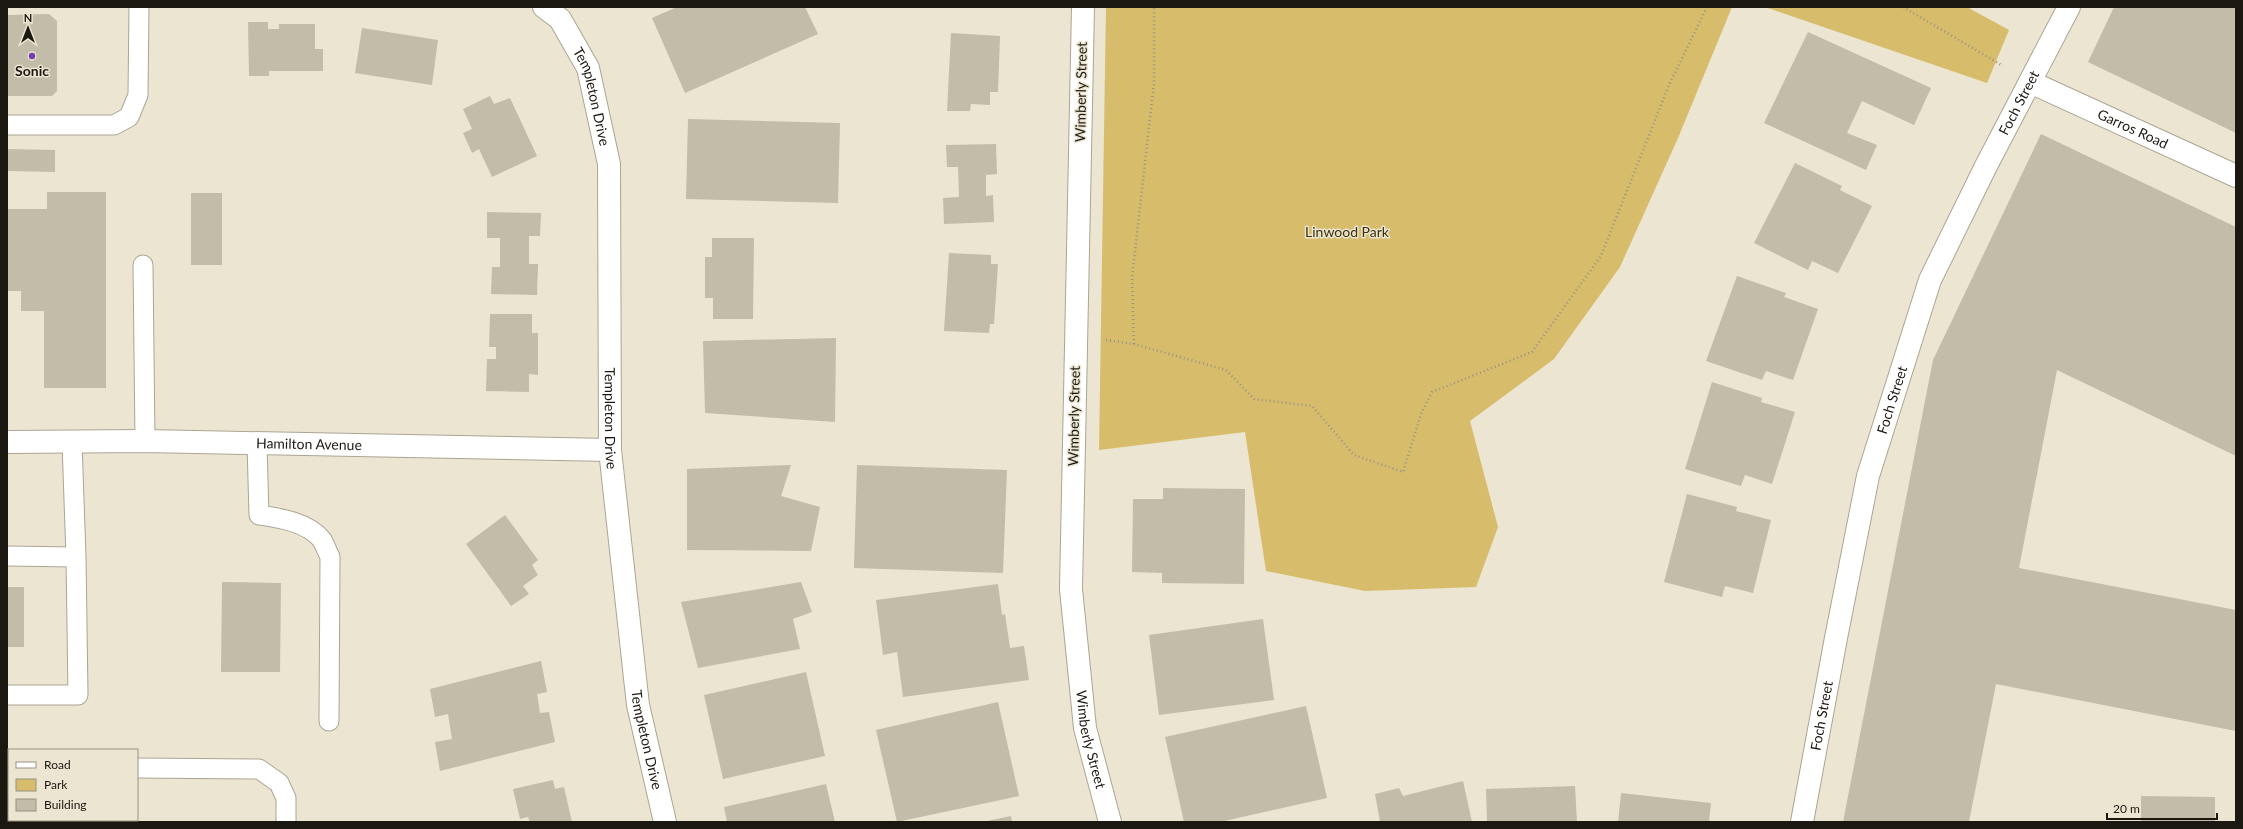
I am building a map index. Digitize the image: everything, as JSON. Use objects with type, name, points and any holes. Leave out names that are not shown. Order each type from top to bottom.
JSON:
[{"type":"street","name":"Wimberly Street","points":[[1083,7],[1071,589],[1085,728],[1110,822]]},
{"type":"street","name":"Foch Street","points":[[1802,822],[1868,476],[1930,280],[2069,7]]},
{"type":"street","name":"Templeton Drive","points":[[552,13],[588,68],[609,164],[610,450],[638,705],[664,822]]},
{"type":"street","name":"Garros Road","points":[[2030,82],[2236,176]]},
{"type":"street","name":"Hamilton Avenue","points":[[7,442],[145,441],[610,450]]},
{"type":"lane","points":[[7,125],[114,125],[129,117],[138,95],[139,7]]},
{"type":"lane","points":[[142,265],[145,441]]},
{"type":"lane","points":[[7,695],[78,694],[76,557],[72,442]]},
{"type":"lane","points":[[257,444],[259,515],[285,519],[303,526],[321,539],[330,557],[329,721]]},
{"type":"lane","points":[[7,556],[76,557]]},
{"type":"lane","points":[[138,768],[259,769],[279,783],[286,798],[286,822]]},
{"type":"path","points":[[1134,344],[1132,278],[1154,83],[1154,7]]},
{"type":"path","points":[[1103,339],[1134,344],[1226,370],[1254,399],[1312,406],[1354,455],[1403,472],[1421,414],[1432,392],[1532,352],[1601,256],[1670,85],[1707,7]]},
{"type":"path","points":[[1903,7],[2030,82]]},
{"type":"green space","name":"Linwood Park","points":[[1106,7],[1732,7],[1678,138],[1620,267],[1554,359],[1470,421],[1498,527],[1476,587],[1365,591],[1266,571],[1245,432],[1099,450]]},
{"type":"green space","points":[[1765,7],[1967,7],[2009,30],[1987,83]]},
{"type":"building","points":[[677,7],[805,7],[818,34],[685,93],[652,18]]},
{"type":"building","points":[[2114,7],[2236,7],[2236,133],[2088,62]]},
{"type":"building","name":"Sonic","points":[[49,14],[57,21],[57,91],[52,96],[7,96],[7,15]]},
{"type":"building","points":[[248,22],[268,22],[268,29],[279,29],[279,24],[315,24],[315,49],[323,49],[323,71],[269,71],[269,76],[249,76]]},
{"type":"building","points":[[362,28],[438,40],[432,85],[355,73]]},
{"type":"building","points":[[1808,32],[1931,88],[1914,125],[1862,101],[1847,133],[1877,145],[1866,170],[1764,123]]},
{"type":"building","points":[[951,33],[1000,36],[998,92],[990,92],[990,105],[971,104],[970,111],[947,111]]},
{"type":"building","points":[[490,96],[494,104],[510,98],[537,156],[492,177],[479,149],[472,153],[463,133],[472,129],[463,109]]},
{"type":"building","points":[[688,119],[840,123],[838,203],[686,199]]},
{"type":"building","points":[[2041,134],[2236,227],[2236,456],[2057,370],[2019,568],[2236,610],[2236,731],[1996,684],[1969,822],[1843,822],[1933,360]]},
{"type":"building","points":[[996,144],[997,174],[986,175],[986,196],[993,195],[994,222],[944,224],[943,198],[959,197],[958,167],[947,167],[946,145]]},
{"type":"building","points":[[7,149],[55,150],[55,172],[7,171]]},
{"type":"building","points":[[1795,163],[1842,186],[1840,190],[1872,206],[1838,273],[1812,261],[1808,270],[1754,243]]},
{"type":"building","points":[[47,192],[106,192],[106,388],[44,388],[44,311],[21,311],[21,291],[7,291],[7,209],[47,209]]},
{"type":"building","points":[[191,193],[222,193],[222,265],[191,265]]},
{"type":"building","points":[[487,212],[541,213],[540,236],[529,236],[529,264],[538,264],[537,295],[491,294],[492,267],[500,267],[500,238],[487,238]]},
{"type":"building","points":[[712,238],[754,238],[753,319],[713,319],[713,298],[705,298],[705,257],[712,257]]},
{"type":"building","points":[[949,253],[991,255],[991,264],[998,264],[994,324],[990,324],[989,333],[944,331]]},
{"type":"building","points":[[1737,276],[1786,293],[1784,297],[1818,309],[1793,380],[1766,371],[1762,380],[1706,361]]},
{"type":"building","points":[[490,314],[532,314],[532,333],[538,333],[538,375],[529,374],[529,392],[486,391],[487,359],[496,359],[496,347],[489,347]]},
{"type":"building","points":[[836,338],[835,422],[705,413],[703,341]]},
{"type":"building","points":[[1712,382],[1762,398],[1761,402],[1795,412],[1772,484],[1745,475],[1741,486],[1685,469]]},
{"type":"building","points":[[791,465],[781,496],[820,507],[811,551],[687,550],[687,469]]},
{"type":"building","points":[[857,465],[1007,470],[1003,573],[854,568]]},
{"type":"building","points":[[1163,488],[1245,489],[1244,584],[1162,583],[1162,573],[1132,572],[1133,499],[1163,499]]},
{"type":"building","points":[[1687,494],[1737,507],[1736,511],[1771,520],[1753,593],[1725,586],[1722,597],[1664,582]]},
{"type":"building","points":[[505,515],[538,560],[532,565],[538,575],[523,586],[529,594],[511,606],[466,544]]},
{"type":"building","points":[[222,582],[281,583],[280,672],[221,672]]},
{"type":"building","points":[[801,582],[812,612],[793,619],[800,649],[698,668],[681,602]]},
{"type":"building","points":[[998,584],[1002,615],[1005,614],[1010,648],[1024,646],[1029,680],[903,697],[897,652],[883,655],[876,600]]},
{"type":"building","points":[[7,587],[24,587],[24,647],[7,647]]},
{"type":"building","points":[[1263,619],[1274,700],[1159,715],[1149,635]]},
{"type":"building","points":[[541,661],[547,692],[537,694],[540,713],[549,712],[555,742],[440,771],[435,742],[452,739],[448,714],[435,717],[430,689]]},
{"type":"building","points":[[806,672],[825,756],[723,779],[704,695]]},
{"type":"building","points":[[998,702],[1019,796],[897,822],[876,730]]},
{"type":"building","points":[[1306,706],[1327,798],[1220,822],[1184,822],[1165,737]]},
{"type":"building","points":[[553,780],[555,789],[564,787],[572,822],[530,822],[528,817],[520,819],[513,789]]},
{"type":"building","points":[[1463,781],[1472,822],[1380,822],[1375,794],[1399,788],[1403,796]]},
{"type":"building","points":[[826,784],[835,822],[727,822],[724,807]]},
{"type":"building","points":[[1575,786],[1577,822],[1487,822],[1486,789]]},
{"type":"building","points":[[1621,793],[1711,803],[1709,822],[1618,822]]},
{"type":"building","points":[[2141,796],[2215,797],[2215,822],[2141,822]]},
{"type":"building","points":[[1011,816],[1012,822],[987,822],[987,821]]},
{"type":"place","name":"Sonic","points":[[32,56]]}]
